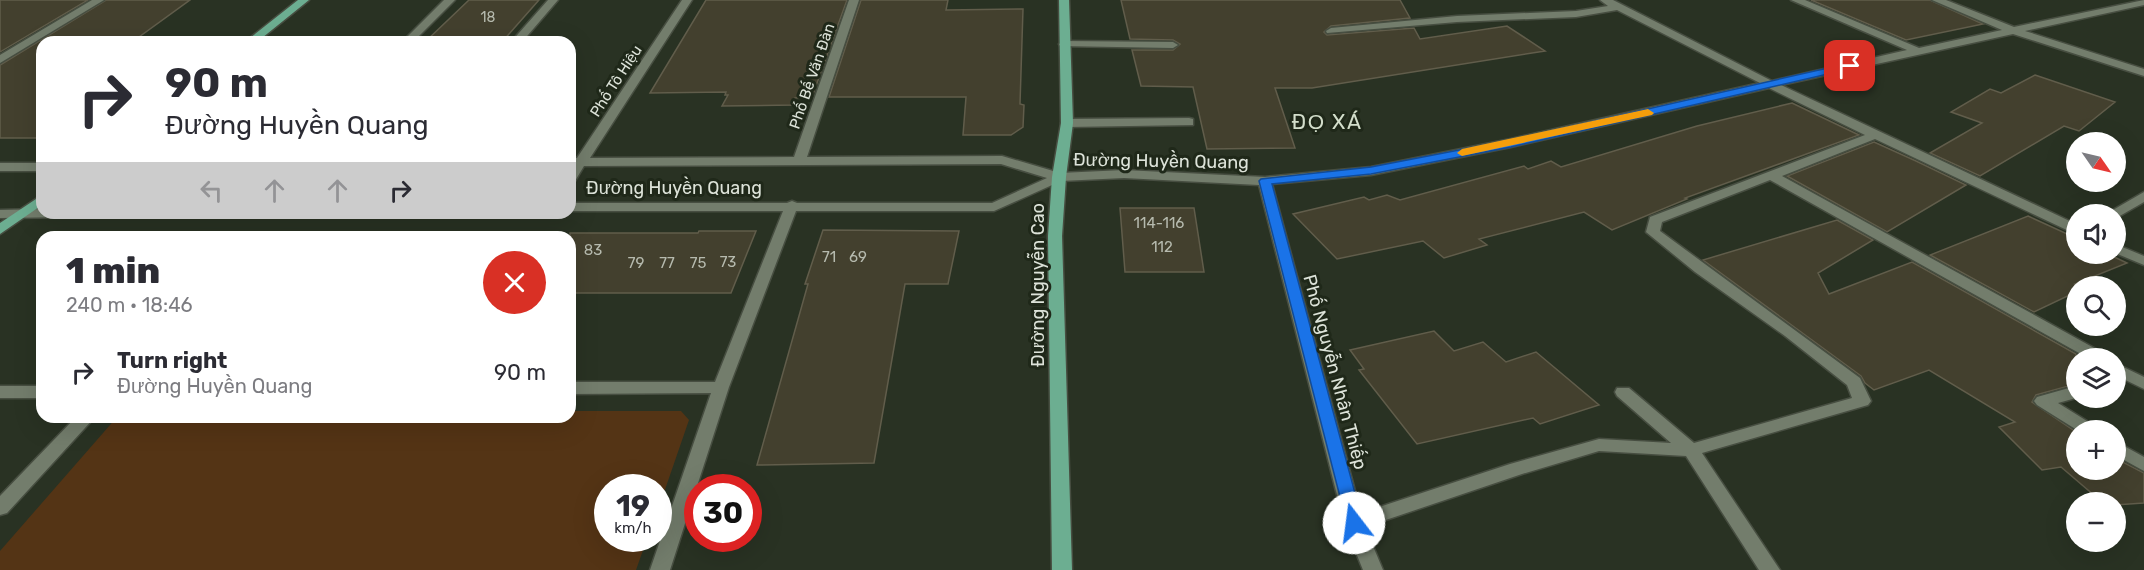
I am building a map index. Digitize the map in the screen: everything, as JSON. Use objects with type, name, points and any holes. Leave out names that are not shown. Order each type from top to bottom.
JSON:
[{"type":"main road","points":[[258,36],[304,0]]},
{"type":"main road","name":"Đường Nguyễn Cao","points":[[1062,570],[1055,236],[1059,177],[1067,123],[1064,0]]},
{"type":"main road","points":[[0,230],[36,203]]},
{"type":"street","points":[[40,36],[99,0]]},
{"type":"street","points":[[413,36],[450,0]]},
{"type":"street","points":[[521,36],[553,0]]},
{"type":"street","name":"Phố Tô Hiệu","points":[[576,161],[687,0]]},
{"type":"street","name":"Phố Bế Văn Đàn","points":[[799,161],[854,0]]},
{"type":"street","points":[[1605,0],[1770,85],[2066,224]]},
{"type":"street","points":[[1797,0],[1918,51]]},
{"type":"street","points":[[1937,0],[2015,31],[2144,73]]},
{"type":"street","points":[[2110,0],[2144,11]]},
{"type":"street","name":"Đường Huyền Quang","points":[[576,162],[1002,160],[1059,177],[1124,174],[1265,181],[1371,171],[1511,144],[2144,2]]},
{"type":"street","points":[[1331,31],[1457,19],[1576,14],[1618,7]]},
{"type":"street","points":[[0,60],[36,38]]},
{"type":"street","points":[[1064,44],[1173,45]]},
{"type":"street","points":[[1067,123],[1189,122]]},
{"type":"street","points":[[1354,523],[1516,469],[1599,445],[1691,450],[1862,401],[1854,382],[1653,232],[1655,220],[1875,135]]},
{"type":"street","points":[[0,167],[36,167]]},
{"type":"street","points":[[1771,175],[2081,348]]},
{"type":"street","name":"Đường Huyền Quang","points":[[576,207],[792,205],[994,207],[1059,177]]},
{"type":"street","name":"Phố Nguyễn Nhân Thiếp","points":[[1265,181],[1354,523],[1373,570]]},
{"type":"street","points":[[2126,206],[2144,196]]},
{"type":"street","points":[[660,570],[721,387],[792,205]]},
{"type":"street","points":[[0,214],[36,214]]},
{"type":"street","points":[[2126,253],[2143,260]]},
{"type":"street","points":[[576,388],[721,387]]},
{"type":"street","points":[[0,392],[36,392]]},
{"type":"street","points":[[1623,392],[1691,450],[1770,570]]},
{"type":"street","points":[[2066,395],[2043,401],[2073,420]]},
{"type":"street","points":[[0,508],[80,423]]},
{"type":"street","points":[[2126,454],[2144,465]]},
{"type":"shaded area","points":[[576,411],[681,411],[689,420],[670,474],[594,474],[594,552],[642,552],[636,570],[0,570],[0,551],[112,423],[576,423]]},
{"type":"building","points":[[0,0],[88,0],[0,52]]},
{"type":"building","points":[[106,0],[190,0],[140,36],[47,36]]},
{"type":"building","points":[[469,0],[539,0],[507,36],[431,36]]},
{"type":"building","points":[[706,0],[847,0],[812,97],[795,98],[793,105],[722,106],[728,95],[725,95],[726,92],[650,93]]},
{"type":"building","points":[[861,0],[948,0],[946,10],[1023,9],[1020,104],[1024,105],[1023,127],[1011,135],[963,135],[966,97],[829,97]]},
{"type":"building","points":[[1121,0],[1400,0],[1410,18],[1331,26],[1324,32],[1327,35],[1414,28],[1420,39],[1507,26],[1545,51],[1312,88],[1275,88],[1295,148],[1207,149],[1193,87],[1141,86],[1132,50],[1173,50],[1180,44],[1173,40],[1130,39]]},
{"type":"building","points":[[1811,0],[1930,0],[1983,24],[1906,40]]},
{"type":"building","points":[[36,43],[36,138],[0,138],[0,65]]},
{"type":"building","points":[[2035,75],[2115,102],[2079,131],[2064,126],[1980,176],[1930,153],[1982,123],[1951,112],[1990,89],[2001,93]]},
{"type":"building","points":[[1792,103],[1859,135],[1685,198],[1687,199],[1612,230],[1584,212],[1479,239],[1487,245],[1444,258],[1423,241],[1337,259],[1293,214],[1364,197],[1369,200],[1387,195],[1400,200],[1524,166],[1528,169],[1551,161],[1561,167],[1697,126]]},
{"type":"building","points":[[1874,142],[1966,185],[1887,232],[1787,176]]},
{"type":"building","points":[[1120,208],[1194,208],[1204,272],[1125,272]]},
{"type":"building","points":[[2028,216],[2066,233],[2066,264],[2125,264],[2095,276],[2066,276],[2066,297],[2034,312],[1930,255]]},
{"type":"building","points":[[1837,220],[1873,240],[1818,273],[1829,294],[1912,262],[2066,348],[2066,387],[2036,395],[2032,402],[2066,425],[2066,471],[2061,467],[2042,470],[1999,427],[2015,422],[1929,370],[1874,390],[1865,383],[1861,376],[1703,260]]},
{"type":"building","points":[[823,230],[959,231],[948,284],[905,284],[874,463],[757,465],[808,284],[805,284]]},
{"type":"building","points":[[699,231],[756,231],[731,293],[576,293],[576,233],[698,233]]},
{"type":"building","points":[[1434,331],[1454,351],[1483,342],[1506,362],[1536,352],[1599,405],[1540,424],[1533,418],[1417,444],[1359,370],[1364,369],[1350,350]]},
{"type":"building","points":[[2126,464],[2144,473],[2144,503],[2126,504],[2126,492],[2090,492],[2076,480],[2126,480]]},
{"type":"slow traffic","points":[[1462,153],[1648,113]]},
{"type":"district","name":"ĐỌ XÁ","points":[[1327,121]]},
{"type":"route","points":[[1354,523],[1265,181],[1371,171],[1511,144],[1850,66]]}]
